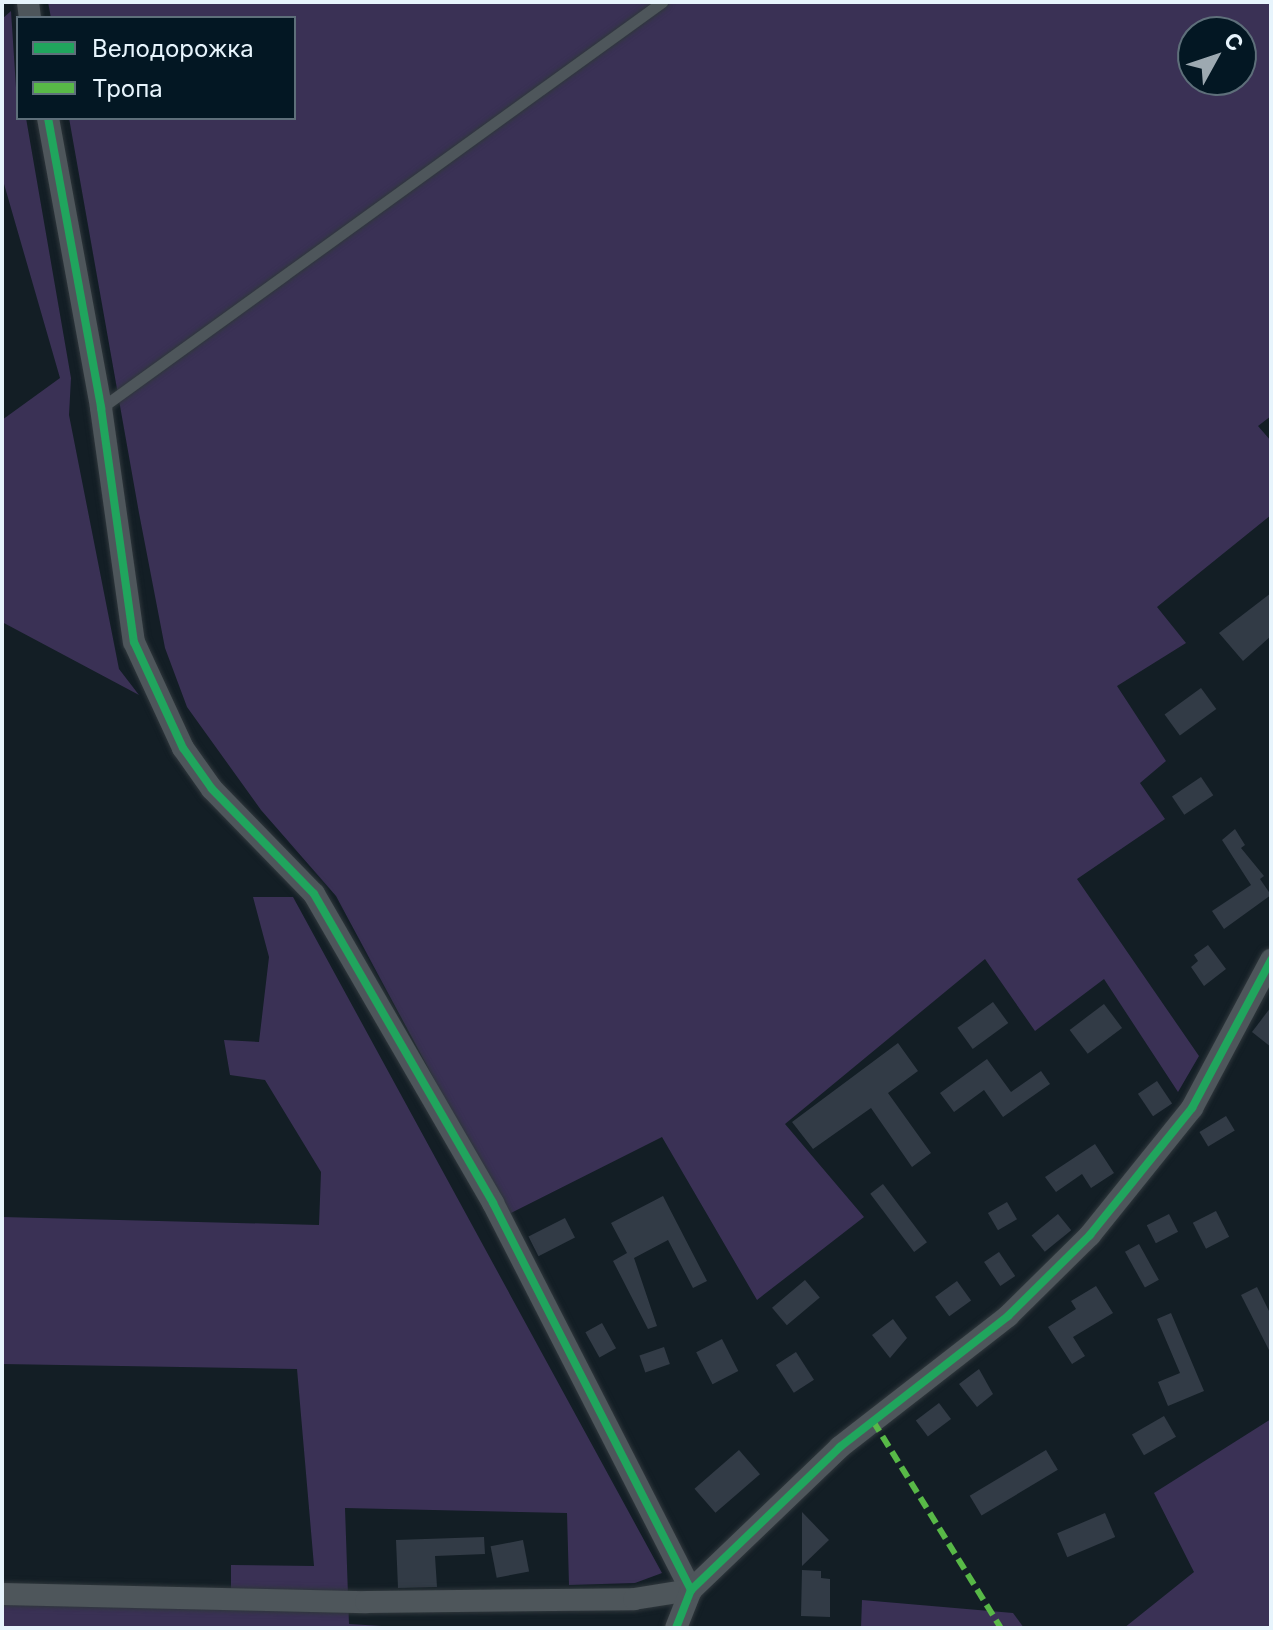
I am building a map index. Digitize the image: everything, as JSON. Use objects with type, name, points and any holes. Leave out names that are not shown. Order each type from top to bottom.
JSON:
[{"type":"street","points":[[48,120],[101,408],[134,642],[183,748],[212,789],[314,894],[493,1203],[691,1590]]},
{"type":"street","points":[[676,1628],[691,1590],[840,1447],[1008,1316],[1090,1235],[1192,1108],[1271,960]]},
{"type":"street","points":[[2,1594],[366,1602],[634,1599],[691,1590]]},
{"type":"lane","points":[[101,408],[662,2]]},
{"type":"shaded area","points":[[48,2],[1271,2],[1271,416],[1258,426],[1271,441],[1271,515],[1157,607],[1186,643],[1117,686],[1166,761],[1140,783],[1165,819],[1077,879],[1199,1056],[1178,1092],[1104,979],[1035,1031],[985,959],[785,1124],[864,1217],[757,1300],[662,1137],[507,1215],[336,896],[261,810],[187,707],[165,648],[69,120],[296,120],[296,16],[51,16]]},
{"type":"shaded area","points":[[11,11],[16,120],[26,120],[71,378],[69,415],[119,669],[139,695],[2,622],[2,420],[60,378],[2,177],[2,19]]},
{"type":"shaded area","points":[[253,897],[293,897],[662,1573],[635,1583],[569,1585],[567,1513],[345,1508],[349,1624],[415,1628],[2,1628],[2,1600],[231,1592],[231,1565],[314,1566],[297,1369],[2,1364],[2,1217],[319,1225],[321,1172],[265,1080],[230,1075],[224,1040],[259,1042],[269,957]]},
{"type":"shaded area","points":[[1271,1419],[1271,1628],[1124,1628],[1194,1572],[1154,1493]]},
{"type":"shaded area","points":[[862,1600],[1013,1613],[1024,1628],[861,1628]]},
{"type":"building","points":[[1271,593],[1271,636],[1243,661],[1219,633]]},
{"type":"building","points":[[1201,688],[1216,709],[1180,735],[1165,714]]},
{"type":"building","points":[[1201,777],[1213,795],[1184,815],[1172,797]]},
{"type":"building","points":[[1235,829],[1245,845],[1241,848],[1264,876],[1260,879],[1271,895],[1224,929],[1212,911],[1251,885],[1222,840]]},
{"type":"building","points":[[1208,945],[1226,969],[1204,986],[1191,967],[1198,961],[1194,955]]},
{"type":"building","points":[[993,1002],[1008,1023],[973,1049],[957,1028]]},
{"type":"building","points":[[1104,1004],[1122,1028],[1088,1054],[1070,1030]]},
{"type":"building","points":[[1271,1007],[1271,1047],[1252,1032]]},
{"type":"building","points":[[898,1043],[918,1071],[888,1093],[931,1153],[912,1167],[871,1108],[813,1149],[792,1122]]},
{"type":"building","points":[[987,1059],[1011,1092],[1041,1071],[1050,1084],[1003,1117],[984,1090],[954,1112],[940,1093]]},
{"type":"building","points":[[1157,1081],[1172,1103],[1153,1116],[1138,1094]]},
{"type":"building","points":[[1226,1116],[1235,1131],[1208,1147],[1199,1132]]},
{"type":"building","points":[[1095,1144],[1114,1173],[1091,1188],[1082,1174],[1056,1192],[1045,1177]]},
{"type":"building","points":[[883,1184],[927,1242],[914,1252],[870,1194]]},
{"type":"building","points":[[663,1196],[707,1281],[693,1288],[668,1240],[634,1258],[657,1326],[648,1329],[613,1261],[627,1253],[611,1223]]},
{"type":"building","points":[[1007,1202],[1017,1219],[998,1230],[988,1213]]},
{"type":"building","points":[[1216,1211],[1229,1237],[1206,1249],[1193,1223]]},
{"type":"building","points":[[1058,1214],[1071,1230],[1045,1252],[1032,1235]]},
{"type":"building","points":[[1169,1214],[1178,1232],[1156,1243],[1147,1225]]},
{"type":"building","points":[[565,1218],[575,1238],[538,1256],[528,1237]]},
{"type":"building","points":[[1139,1244],[1159,1280],[1145,1288],[1125,1252]]},
{"type":"building","points":[[999,1252],[1015,1276],[1000,1286],[984,1262]]},
{"type":"building","points":[[805,1280],[820,1298],[787,1325],[772,1308]]},
{"type":"building","points":[[957,1281],[971,1300],[949,1316],[935,1297]]},
{"type":"building","points":[[1096,1286],[1113,1313],[1073,1337],[1085,1356],[1072,1364],[1048,1327],[1076,1309],[1071,1301]]},
{"type":"building","points":[[1257,1287],[1271,1315],[1271,1354],[1241,1295]]},
{"type":"building","points":[[1171,1313],[1204,1391],[1168,1406],[1158,1382],[1180,1373],[1157,1319]]},
{"type":"building","points":[[893,1319],[907,1338],[890,1358],[872,1335]]},
{"type":"building","points":[[602,1323],[616,1348],[599,1358],[585,1332]]},
{"type":"building","points":[[722,1339],[738,1371],[713,1384],[696,1352]]},
{"type":"building","points":[[664,1347],[670,1364],[645,1372],[639,1355]]},
{"type":"building","points":[[796,1352],[814,1380],[794,1393],[776,1365]]},
{"type":"building","points":[[979,1369],[993,1394],[977,1407],[959,1384]]},
{"type":"building","points":[[939,1403],[951,1419],[928,1436],[916,1420]]},
{"type":"building","points":[[1164,1416],[1176,1437],[1144,1455],[1132,1434]]},
{"type":"building","points":[[739,1450],[760,1474],[715,1513],[694,1489]]},
{"type":"building","points":[[1046,1450],[1058,1470],[982,1516],[970,1496]]},
{"type":"building","points":[[802,1512],[829,1540],[802,1566]]},
{"type":"building","points":[[1105,1513],[1115,1537],[1067,1557],[1057,1533]]},
{"type":"building","points":[[484,1537],[485,1554],[435,1556],[437,1587],[398,1588],[396,1540]]},
{"type":"building","points":[[523,1540],[529,1571],[497,1578],[491,1546]]},
{"type":"building","points":[[802,1570],[821,1571],[821,1578],[830,1579],[830,1617],[801,1616]]},
{"type":"marked path","points":[[873,1421],[1001,1628]]},
{"type":"cycle path","points":[[48,120],[101,408],[134,642],[183,748],[212,789],[314,894],[493,1203],[691,1590]]},
{"type":"cycle path","points":[[676,1628],[691,1590],[840,1447],[1008,1316],[1090,1235],[1192,1108],[1271,960]]}]
